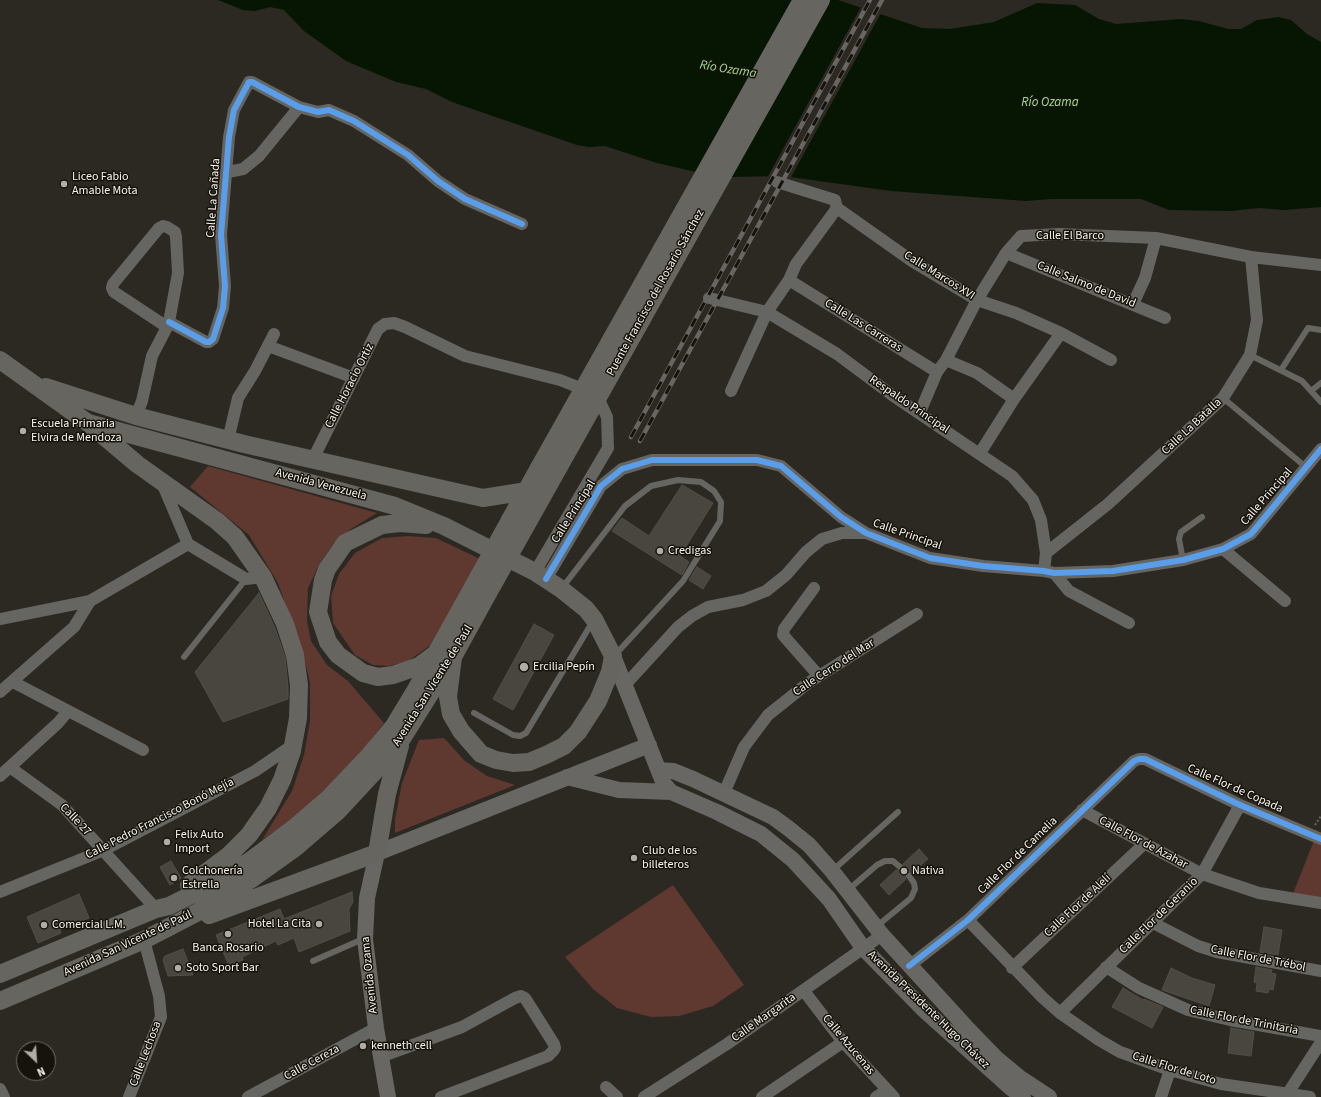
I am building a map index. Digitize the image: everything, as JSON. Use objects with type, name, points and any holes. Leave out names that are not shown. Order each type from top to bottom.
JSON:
[{"type":"main road","name":"Puente Francisco del Rosario Sánchez","points":[[486,581],[510,520],[802,0]]},
{"type":"main road","name":"Puente Francisco del Rosario Sánchez","points":[[486,581],[821,0]]},
{"type":"main road","name":"Avenida Venezuela","points":[[0,360],[88,423],[388,504],[444,526],[541,576],[561,589],[586,609],[594,619],[614,656]]},
{"type":"main road","points":[[33,384],[136,416],[228,440],[483,498],[527,491]]},
{"type":"main road","points":[[88,423],[137,464],[217,521],[235,537],[255,578],[285,624],[295,655],[299,685],[298,718],[292,745],[279,787],[268,808],[248,835],[228,856],[156,909]]},
{"type":"main road","points":[[435,655],[419,666],[393,675],[378,677],[363,673],[338,655],[328,642],[318,612],[322,585],[327,569],[345,542],[382,525],[400,522],[444,526]]},
{"type":"main road","name":"Avenida San Vicente de Paúl","points":[[0,974],[156,909],[169,906],[209,886],[250,861],[294,828],[329,798],[367,758],[394,726],[435,655],[462,624],[486,581]]},
{"type":"main road","name":"Avenida San Vicente de Paúl","points":[[0,1001],[144,940],[198,912],[253,878],[295,848],[338,811],[377,769],[403,736],[453,657],[462,624]]},
{"type":"main road","points":[[614,656],[664,784],[671,792]]},
{"type":"main road","points":[[453,657],[448,696],[451,714],[461,731],[481,754],[496,760],[513,763],[529,762],[546,755],[564,746],[578,732],[598,701],[610,672],[614,656]]},
{"type":"main road","points":[[377,853],[387,794],[403,736]]},
{"type":"main road","points":[[144,940],[377,853],[649,745]]},
{"type":"main road","name":"Avenida Presidente Hugo Chávez","points":[[659,770],[672,771],[693,779],[773,817],[809,845],[909,966],[997,1059],[1020,1078],[1049,1097]]},
{"type":"main road","points":[[567,777],[619,790],[671,792]]},
{"type":"main road","name":"Avenida Presidente Hugo Chávez","points":[[671,792],[717,812],[761,834],[793,860],[829,899],[863,948],[929,1014],[1023,1097]]},
{"type":"main road","name":"Avenida Ozama","points":[[377,853],[367,898],[365,939],[380,1057],[388,1097]]},
{"type":"street","name":"Calle La Cañada","points":[[168,324],[206,342],[213,339],[223,308],[225,286],[221,235],[224,190],[228,172],[229,137],[234,110],[249,82],[255,82],[299,107]]},
{"type":"street","points":[[228,172],[243,169],[259,156],[299,107],[318,112],[329,110],[354,121],[408,155],[438,181],[465,199],[522,224]]},
{"type":"street","name":"Calle Marcos XVI","points":[[777,182],[835,200],[837,208],[912,261],[977,300],[1016,313],[1061,332],[1111,360]]},
{"type":"street","points":[[731,391],[767,312],[788,280],[796,264],[837,208]]},
{"type":"street","points":[[136,416],[142,401],[152,356],[168,324],[178,273],[176,237],[171,229],[163,226],[159,228],[117,278],[112,288],[114,292],[168,324]]},
{"type":"street","name":"Calle El Barco","points":[[920,412],[937,372],[946,360],[977,300],[1006,253],[1020,236],[1059,234],[1156,238],[1251,257],[1321,265]]},
{"type":"street","points":[[1133,304],[1145,278],[1156,238]]},
{"type":"street","name":"Calle Salmo de David","points":[[1006,253],[1165,318]]},
{"type":"street","name":"Calle La Batalla","points":[[1046,553],[1129,486],[1224,398],[1250,355],[1257,320],[1251,257]]},
{"type":"street","name":"Calle Las Carreras","points":[[788,280],[937,372]]},
{"type":"street","name":"Respaldo Principal","points":[[709,298],[767,312],[837,354],[892,395],[920,412],[1012,476],[1033,500],[1041,520],[1049,572]]},
{"type":"street","name":"Calle Horacio Ortiz","points":[[313,459],[378,329],[385,324],[394,323],[465,356],[560,380],[583,389],[601,404],[607,417],[608,448],[541,576]]},
{"type":"street","points":[[980,453],[1014,399],[1061,332]]},
{"type":"street","points":[[228,440],[238,398],[255,371],[274,334]]},
{"type":"street","points":[[268,346],[354,378]]},
{"type":"street","points":[[946,360],[977,373],[1014,399]]},
{"type":"street","name":"Calle Principal","points":[[541,576],[601,486],[622,468],[652,460],[757,460],[781,466],[841,517],[866,533],[930,558],[984,566],[1049,572],[1113,571],[1184,560],[1223,549],[1251,534],[1307,468],[1321,449]]},
{"type":"street","points":[[162,482],[188,544],[255,578]]},
{"type":"street","points":[[626,684],[678,627],[692,616],[708,607],[743,600],[766,591],[786,575],[806,552],[822,540],[842,533],[866,533]]},
{"type":"street","points":[[0,619],[90,601],[188,544]]},
{"type":"street","points":[[1223,549],[1285,601]]},
{"type":"street","points":[[1049,572],[1069,591],[1129,623]]},
{"type":"street","points":[[814,588],[784,629],[783,635],[819,676]]},
{"type":"street","points":[[0,692],[74,627],[90,601]]},
{"type":"street","name":"Calle Cerro del Mar","points":[[724,793],[744,747],[768,715],[808,683],[916,614]]},
{"type":"street","points":[[13,682],[143,750]]},
{"type":"street","points":[[0,776],[11,768],[58,723],[68,710]]},
{"type":"street","name":"Calle Pedro Francisco Bonó Mejía","points":[[0,892],[104,850],[255,771],[292,745]]},
{"type":"street","name":"Calle Flor de Copada","points":[[1139,758],[1146,759],[1240,805],[1321,839]]},
{"type":"street","name":"Calle Flor de Camelia","points":[[909,966],[968,920],[1082,810],[1139,758]]},
{"type":"street","name":"Calle 27","points":[[11,768],[62,805],[156,909]]},
{"type":"street","name":"Calle Flor de Geranio","points":[[1060,1013],[1106,966],[1153,923],[1202,874],[1240,805]]},
{"type":"street","name":"Calle Flor de Azahar","points":[[1082,810],[1202,874],[1260,893],[1321,903]]},
{"type":"street","name":"Calle Flor de Alelí","points":[[1012,968],[1144,844]]},
{"type":"street","name":"Calle Flor de Loto","points":[[968,920],[1012,968],[1060,1013],[1099,1040],[1120,1052],[1170,1070],[1221,1084],[1310,1097]]},
{"type":"street","name":"Calle Flor de Trébol","points":[[1153,923],[1198,946],[1217,952],[1321,971]]},
{"type":"street","name":"Calle Margarita","points":[[644,1097],[727,1044],[804,991],[863,948],[879,931]]},
{"type":"street","name":"Calle Lechosa","points":[[129,1097],[160,1017],[160,996],[144,940]]},
{"type":"street","name":"Calle Flor de Trinitaria","points":[[1106,966],[1138,988],[1188,1010],[1230,1020],[1321,1036]]},
{"type":"street","name":"Calle Azucenas","points":[[804,991],[843,1042],[890,1093]]},
{"type":"street","points":[[380,1057],[462,1027],[515,998],[520,996],[525,998],[554,1044],[555,1048],[553,1052],[548,1056],[441,1097]]},
{"type":"street","name":"Calle Cereza","points":[[248,1097],[270,1092],[376,1028]]},
{"type":"street","points":[[762,1097],[843,1042]]},
{"type":"street","points":[[1288,1093],[1321,1042]]},
{"type":"street","points":[[1161,1097],[1170,1070]]},
{"type":"street","points":[[606,1087],[617,1097]]},
{"type":"street","points":[[0,1089],[4,1097]]},
{"type":"street","points":[[876,1097],[890,1093]]},
{"type":"lane","points":[[1281,370],[1308,328],[1321,330]]},
{"type":"lane","points":[[1250,355],[1302,381],[1321,402]]},
{"type":"lane","points":[[1311,391],[1321,383]]},
{"type":"lane","points":[[1224,398],[1307,468]]},
{"type":"lane","points":[[561,589],[625,506],[651,486],[678,480],[701,482],[714,491],[721,502],[720,521],[683,581],[614,656]]},
{"type":"lane","points":[[1184,560],[1179,539],[1181,532],[1202,517]]},
{"type":"lane","points":[[184,657],[255,578]]},
{"type":"lane","points":[[474,713],[513,735],[520,736],[526,733],[594,619]]},
{"type":"lane","points":[[832,871],[898,812]]},
{"type":"lane","points":[[847,890],[877,865],[885,861],[893,861],[900,866]]},
{"type":"lane","points":[[879,931],[911,898],[915,889],[914,883],[909,876]]},
{"type":"lane","points":[[313,961],[365,939]]},
{"type":"shaded area","points":[[208,466],[377,513],[351,529],[333,544],[320,563],[308,588],[307,621],[311,641],[327,665],[348,681],[384,723],[349,768],[323,794],[292,819],[262,840],[292,791],[304,755],[310,721],[310,683],[304,657],[278,583],[249,535],[190,487]]},
{"type":"shaded area","points":[[408,536],[436,538],[480,559],[431,645],[408,661],[389,666],[373,665],[355,655],[333,623],[331,596],[339,574],[355,553],[382,538]]},
{"type":"shaded area","points":[[444,738],[465,761],[487,776],[515,785],[395,833],[395,819],[402,783],[419,740]]},
{"type":"shaded area","points":[[1315,838],[1321,841],[1321,901],[1292,896]]},
{"type":"shaded area","points":[[673,885],[744,985],[713,1006],[679,1016],[651,1017],[617,1008],[593,989],[565,957]]},
{"type":"water","name":"Río Ozama","points":[[218,0],[838,0],[922,28],[950,29],[994,22],[1037,3],[1075,5],[1099,19],[1116,24],[1181,19],[1199,21],[1228,29],[1241,29],[1257,20],[1279,17],[1291,20],[1307,34],[1321,42],[1321,207],[1284,210],[1259,208],[1231,211],[1169,210],[1141,199],[1051,199],[1026,201],[891,191],[783,176],[732,177],[705,174],[657,163],[605,146],[589,147],[577,145],[452,102],[426,89],[396,82],[346,61],[304,31],[284,10],[270,7],[255,11],[243,10]]},
{"type":"pier","points":[[861,7],[881,13],[790,179],[767,178]]},
{"type":"building","points":[[682,485],[713,503],[680,556],[689,562],[682,575],[612,531],[622,518],[649,536]]},
{"type":"building","points":[[697,567],[711,576],[703,589],[689,580]]},
{"type":"building","points":[[259,593],[275,628],[285,657],[288,699],[223,722],[195,672]]},
{"type":"building","name":"Ercilia Pepín","points":[[534,624],[554,635],[513,710],[493,699]]},
{"type":"building","name":"Nativa","points":[[919,849],[928,859],[912,873],[906,873],[906,879],[889,895],[880,885],[896,870],[903,870],[903,864]]},
{"type":"building","points":[[171,861],[181,878],[170,885],[160,867]]},
{"type":"building","points":[[352,892],[353,902],[349,909],[350,931],[299,952],[294,938],[278,945],[276,941],[242,957],[243,960],[229,966],[216,935],[280,909],[284,919]]},
{"type":"building","points":[[79,894],[89,918],[60,930],[61,933],[38,943],[27,917]]},
{"type":"building","points":[[1264,927],[1282,930],[1278,955],[1260,952]]},
{"type":"building","name":"Soto Sport Bar","points":[[183,949],[193,975],[168,976],[163,960],[165,956]]},
{"type":"building","points":[[1256,967],[1272,970],[1271,973],[1276,974],[1273,990],[1269,989],[1268,993],[1256,991],[1257,983],[1254,982]]},
{"type":"building","points":[[1171,968],[1192,978],[1215,985],[1209,1006],[1162,990]]},
{"type":"building","points":[[1123,988],[1143,1000],[1144,999],[1163,1007],[1152,1028],[1112,1007]]},
{"type":"building","points":[[1231,1028],[1254,1032],[1251,1056],[1228,1053]]},
{"type":"railway","points":[[631,437],[870,0]]},
{"type":"railway","points":[[640,441],[882,0]]},
{"type":"cycle path","points":[[169,322],[206,342],[213,339],[223,308],[225,286],[221,235],[229,137],[234,110],[249,82],[252,82],[299,107],[318,112],[329,110],[354,121],[408,155],[438,181],[465,199],[522,224]]},
{"type":"cycle path","points":[[546,579],[601,486],[622,469],[652,460],[757,460],[781,466],[841,517],[866,533],[930,558],[983,566],[1054,573],[1113,571],[1183,560],[1223,549],[1251,534],[1321,449]]},
{"type":"cycle path","points":[[909,966],[968,920],[1134,761],[1139,759],[1145,759],[1240,805],[1321,839]]},
{"type":"place","name":"Liceo Fabio Amable Mota","points":[[64,184]]},
{"type":"place","name":"Escuela Primaria Elvira de Mendoza","points":[[23,431]]},
{"type":"place","name":"Credigas","points":[[660,551]]},
{"type":"place","name":"Ercilia Pepín","points":[[524,667]]},
{"type":"place","name":"Felix Auto Import","points":[[167,842]]},
{"type":"place","name":"Club de los billeteros","points":[[634,858]]},
{"type":"place","name":"Nativa","points":[[904,871]]},
{"type":"place","name":"Colchonería Estrella","points":[[174,878]]},
{"type":"place","name":"Hotel La Cita","points":[[319,924]]},
{"type":"place","name":"Comercial L.M.","points":[[44,925]]},
{"type":"place","name":"Banca Rosario","points":[[228,934]]},
{"type":"place","name":"Soto Sport Bar","points":[[178,968]]},
{"type":"place","name":"kenneth cell","points":[[363,1046]]}]
